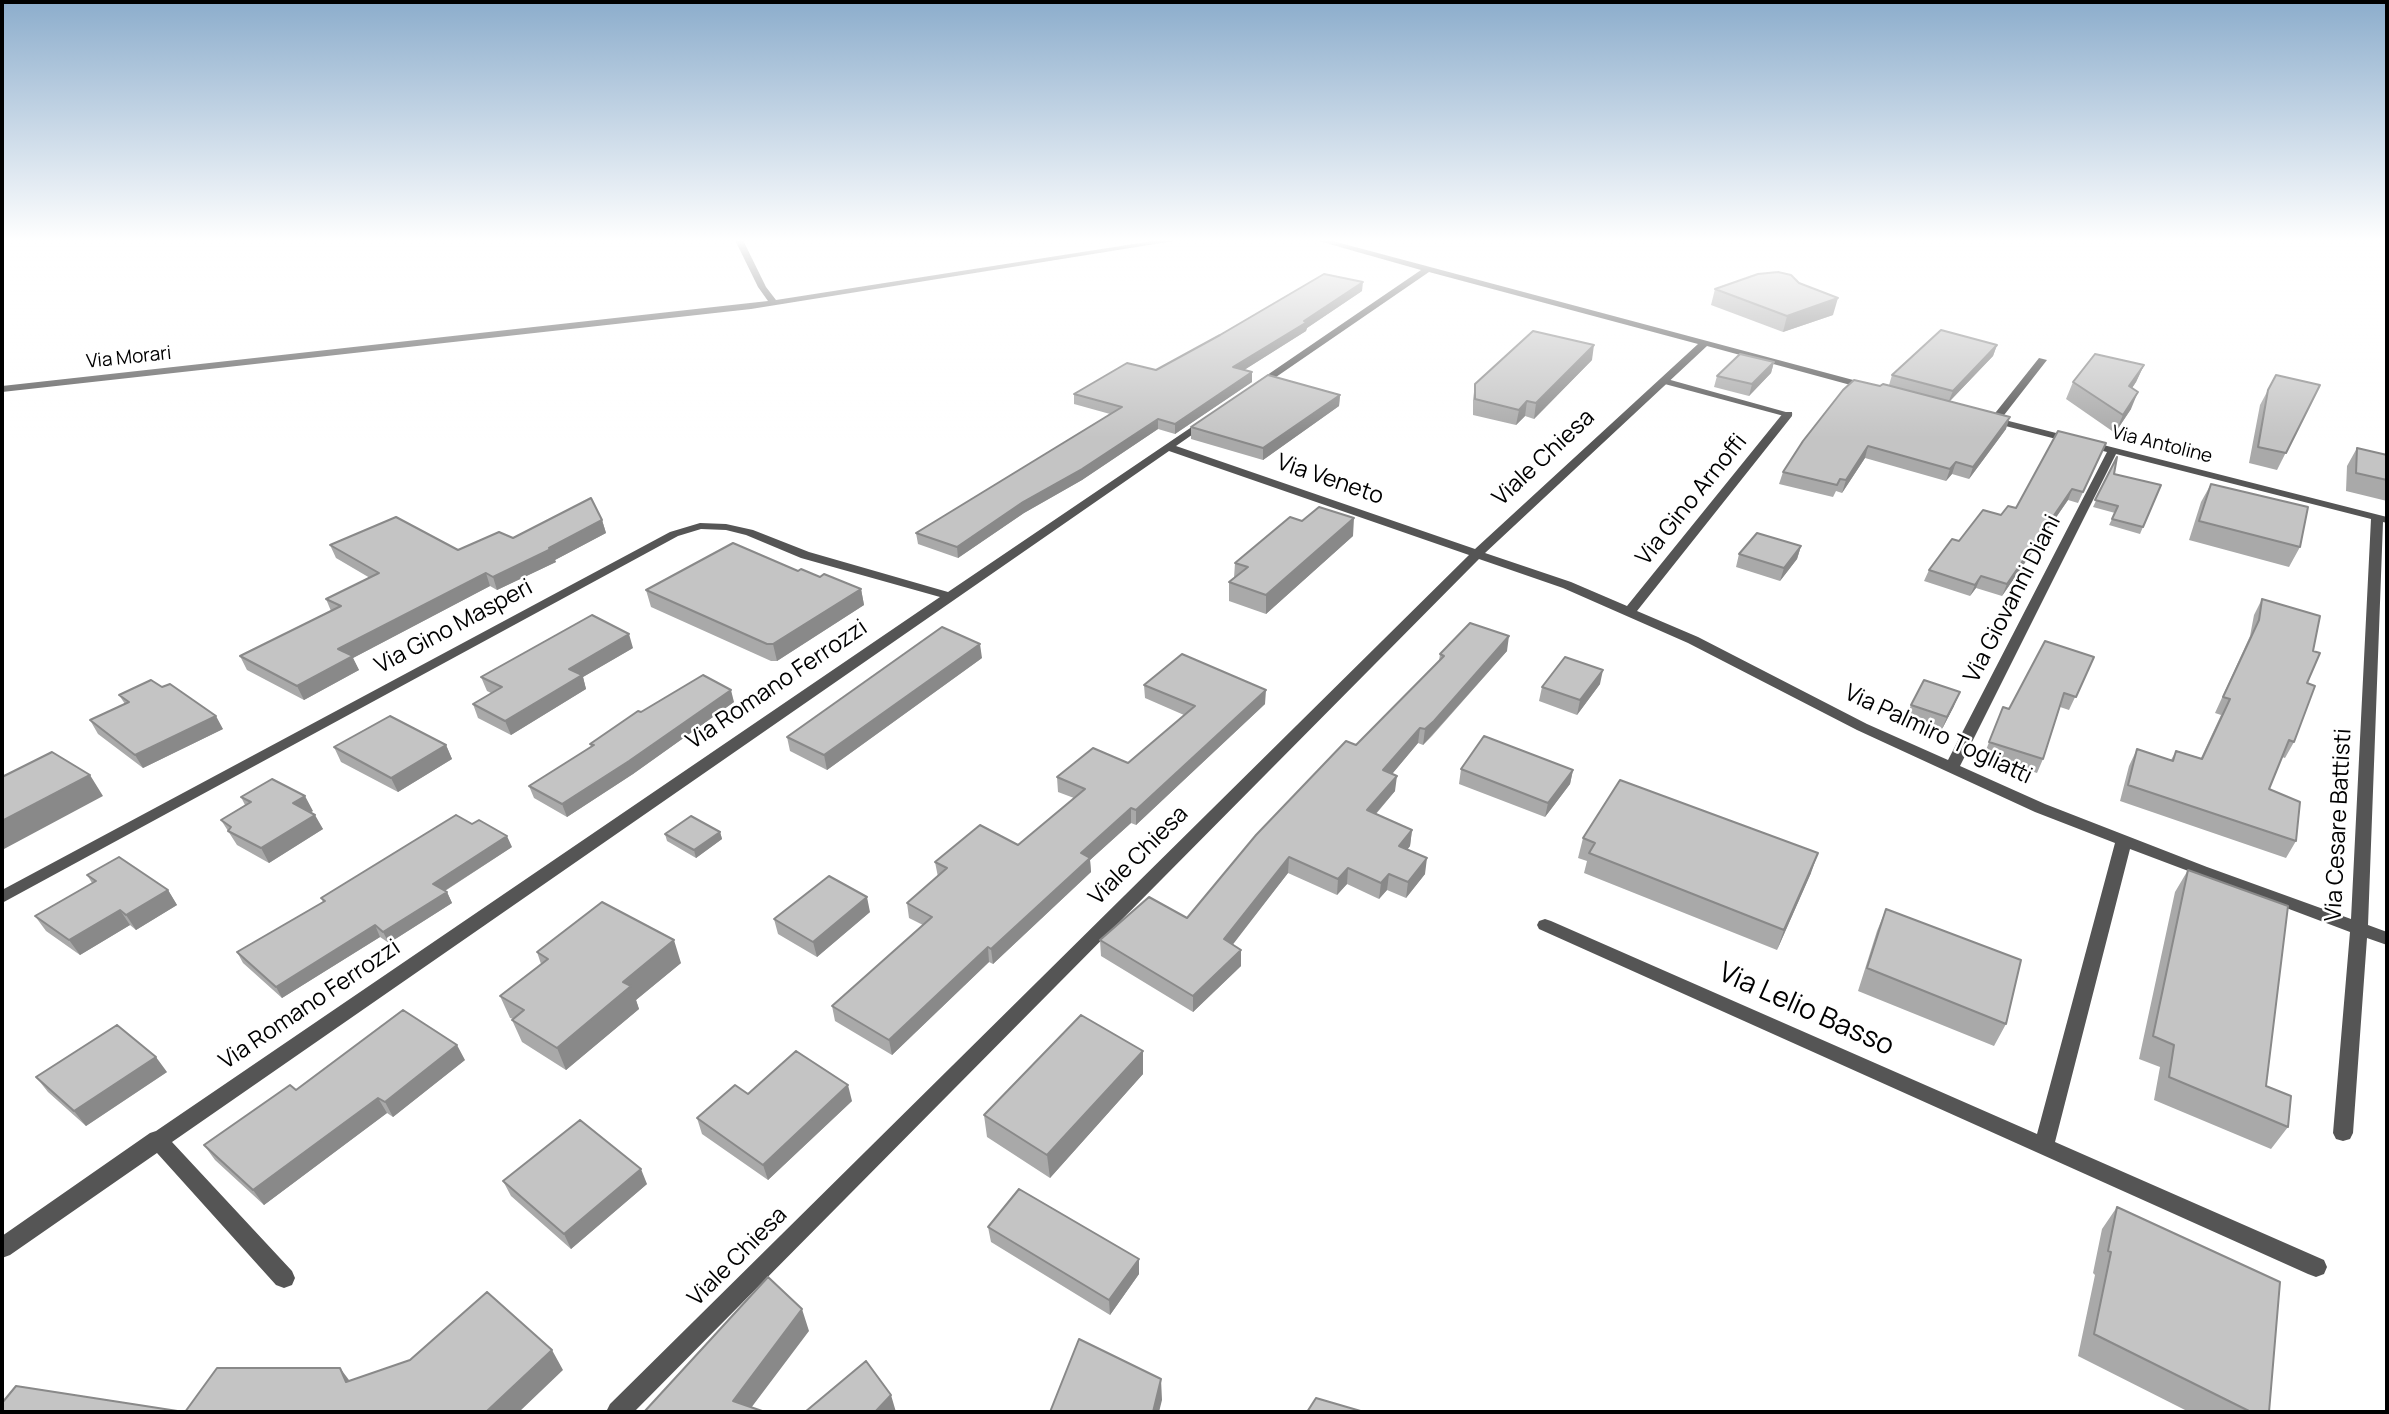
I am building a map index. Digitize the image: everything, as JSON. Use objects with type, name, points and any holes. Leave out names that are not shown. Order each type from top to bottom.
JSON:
[{"type":"street","name":"Via Morari","points":[[2,388],[748,306]]},
{"type":"street","points":[[1247,393],[1374,306]]},
{"type":"street","points":[[1561,306],[1875,389]]},
{"type":"street","name":"Viale Chiesa","points":[[618,1412],[1477,554],[1704,344]]},
{"type":"street","points":[[1994,420],[2042,360]]},
{"type":"street","name":"Via Gino Arnoffi","points":[[1629,612],[1788,414],[1664,381]]},
{"type":"street","name":"Via Romano Ferrozzi","points":[[2,1248],[1213,416]]},
{"type":"street","name":"Via Antoline","points":[[1981,416],[2382,519]]},
{"type":"street","name":"Via Veneto","points":[[1168,447],[1477,554]]},
{"type":"street","name":"Via Giovanni Diani","points":[[1951,768],[2113,450]]},
{"type":"street","name":"Via Cesare Battisti","points":[[2343,1133],[2359,929],[2382,519]]},
{"type":"street","name":"Via Gino Masperi","points":[[2,897],[674,534],[700,526],[726,527],[749,532],[805,555],[950,596]]},
{"type":"street","name":"Via Palmiro Togliatti","points":[[1477,554],[1567,585],[1693,640],[1862,727],[2040,808],[2387,939]]},
{"type":"street","points":[[2044,1146],[2124,841]]},
{"type":"street","name":"Via Lelio Basso","points":[[1545,925],[2316,1267]]},
{"type":"street","points":[[157,1139],[284,1278]]},
{"type":"building","points":[[1269,306],[1327,306],[1304,321],[1307,322],[1233,367],[1252,372],[1175,424],[1158,419],[1082,469],[1023,502],[957,547],[916,533],[1122,407],[1074,394],[1127,363],[1156,370]]},
{"type":"building","points":[[1760,306],[1815,306],[1787,316]]},
{"type":"building","points":[[1941,330],[1997,345],[1953,391],[1892,375]]},
{"type":"building","points":[[1533,331],[1594,345],[1536,403],[1527,401],[1519,410],[1475,399],[1475,384]]},
{"type":"building","points":[[1740,354],[1774,362],[1752,384],[1717,376]]},
{"type":"building","points":[[2095,354],[2144,365],[2129,386],[2138,392],[2123,415],[2073,382]]},
{"type":"building","points":[[1268,375],[1340,395],[1263,448],[1191,427]]},
{"type":"building","points":[[2276,375],[2320,385],[2286,453],[2258,447],[2268,390]]},
{"type":"building","points":[[1854,380],[1880,386],[1883,384],[2010,417],[1973,467],[1956,462],[1950,469],[1868,446],[1846,480],[1840,479],[1837,485],[1783,472],[1803,441]]},
{"type":"building","points":[[2058,431],[2106,443],[2083,492],[2072,489],[2007,584],[1981,576],[1975,585],[1929,570],[1952,539],[1959,541],[1983,510],[2001,515],[2008,506],[2016,508]]},
{"type":"building","points":[[2357,448],[2387,455],[2387,480],[2356,473]]},
{"type":"building","points":[[2117,457],[2114,474],[2161,485],[2143,527],[2112,519],[2118,506],[2095,500]]},
{"type":"building","points":[[2211,484],[2308,507],[2300,547],[2199,521]]},
{"type":"building","points":[[591,498],[602,520],[549,548],[551,549],[493,577],[486,573],[338,649],[353,656],[297,686],[240,656],[341,606],[326,599],[379,573],[330,545],[396,517],[458,550],[499,532],[513,538]]},
{"type":"building","points":[[1319,507],[1354,518],[1266,595],[1229,582],[1248,567],[1235,563],[1290,517],[1302,521]]},
{"type":"building","points":[[1757,533],[1801,546],[1784,568],[1739,554]]},
{"type":"building","points":[[733,543],[798,571],[801,569],[820,577],[824,574],[861,589],[773,644],[767,644],[646,590]]},
{"type":"building","points":[[2262,599],[2320,616],[2313,651],[2320,653],[2307,683],[2315,686],[2294,742],[2289,740],[2269,789],[2300,802],[2296,841],[2128,785],[2137,749],[2173,761],[2176,751],[2202,759],[2230,699],[2223,697],[2259,620]]},
{"type":"building","points":[[592,615],[629,634],[569,669],[582,675],[505,721],[473,704],[502,687],[481,677]]},
{"type":"building","points":[[1470,623],[1509,636],[1434,721],[1425,729],[1420,728],[1383,770],[1397,776],[1367,810],[1412,830],[1399,846],[1427,858],[1408,882],[1389,874],[1381,883],[1348,868],[1338,879],[1289,857],[1224,939],[1241,950],[1193,996],[1100,940],[1149,897],[1187,918],[1256,835],[1346,741],[1356,745],[1444,656],[1440,654]]},
{"type":"building","points":[[942,627],[980,644],[824,755],[787,737]]},
{"type":"building","points":[[2045,641],[2094,657],[2076,697],[2064,693],[2043,759],[1989,742],[2003,707],[2009,709]]},
{"type":"building","points":[[1182,654],[1266,690],[1136,810],[1131,808],[1081,853],[1090,858],[991,949],[988,947],[889,1040],[832,1006],[932,917],[907,903],[947,868],[935,862],[980,825],[1018,845],[1085,789],[1057,777],[1093,748],[1128,763],[1195,706],[1144,685]]},
{"type":"building","points":[[1565,657],[1603,670],[1580,700],[1542,687]]},
{"type":"building","points":[[703,675],[731,690],[562,804],[529,786],[594,745],[590,744],[638,711],[641,712]]},
{"type":"building","points":[[151,680],[162,687],[170,684],[216,716],[135,755],[90,720],[129,702],[119,695]]},
{"type":"building","points":[[1924,680],[1960,692],[1947,717],[1911,705]]},
{"type":"building","points":[[390,716],[446,745],[391,778],[334,747]]},
{"type":"building","points":[[1484,736],[1573,770],[1548,803],[1461,769]]},
{"type":"building","points":[[52,752],[90,775],[2,821],[2,777]]},
{"type":"building","points":[[272,779],[305,796],[293,803],[315,815],[261,848],[228,831],[231,827],[221,820],[251,802],[241,797]]},
{"type":"building","points":[[1620,780],[1818,853],[1784,930],[1589,853],[1595,843],[1583,838]]},
{"type":"building","points":[[456,815],[472,824],[479,820],[507,836],[433,884],[447,892],[383,932],[375,925],[276,987],[237,952],[325,901],[321,898]]},
{"type":"building","points":[[691,816],[720,832],[694,850],[665,834]]},
{"type":"building","points":[[119,857],[168,890],[126,915],[120,910],[69,940],[35,916],[96,881],[87,875]]},
{"type":"building","points":[[2188,870],[2288,906],[2266,1086],[2291,1096],[2288,1127],[2169,1077],[2174,1045],[2153,1036]]},
{"type":"building","points":[[829,876],[867,897],[813,942],[774,919]]},
{"type":"building","points":[[602,902],[674,940],[623,982],[631,986],[557,1048],[512,1020],[524,1010],[500,996],[548,959],[537,952]]},
{"type":"building","points":[[1886,909],[2021,960],[2006,1024],[1867,968]]},
{"type":"building","points":[[403,1010],[457,1045],[385,1102],[378,1098],[253,1190],[204,1145],[290,1085],[296,1090]]},
{"type":"building","points":[[1081,1015],[1143,1051],[1047,1155],[984,1115]]},
{"type":"building","points":[[117,1025],[156,1057],[74,1111],[36,1077]]},
{"type":"building","points":[[796,1051],[848,1085],[763,1165],[697,1118],[735,1085],[748,1094]]},
{"type":"building","points":[[580,1120],[641,1169],[564,1234],[503,1181]]},
{"type":"building","points":[[1019,1189],[1139,1259],[1109,1300],[988,1227]]},
{"type":"building","points":[[2117,1207],[2280,1282],[2269,1412],[2251,1412],[2094,1334],[2111,1252],[2108,1251]]},
{"type":"building","points":[[768,1277],[802,1309],[733,1401],[765,1412],[644,1412]]},
{"type":"building","points":[[487,1292],[552,1350],[486,1412],[185,1412],[217,1368],[340,1368],[346,1382],[410,1360]]},
{"type":"building","points":[[1079,1339],[1161,1379],[1153,1412],[1050,1412]]},
{"type":"building","points":[[866,1361],[891,1395],[875,1412],[805,1412]]},
{"type":"building","points":[[16,1386],[184,1412],[2,1412],[2,1403]]},
{"type":"building","points":[[1316,1398],[1364,1412],[1307,1412]]}]
